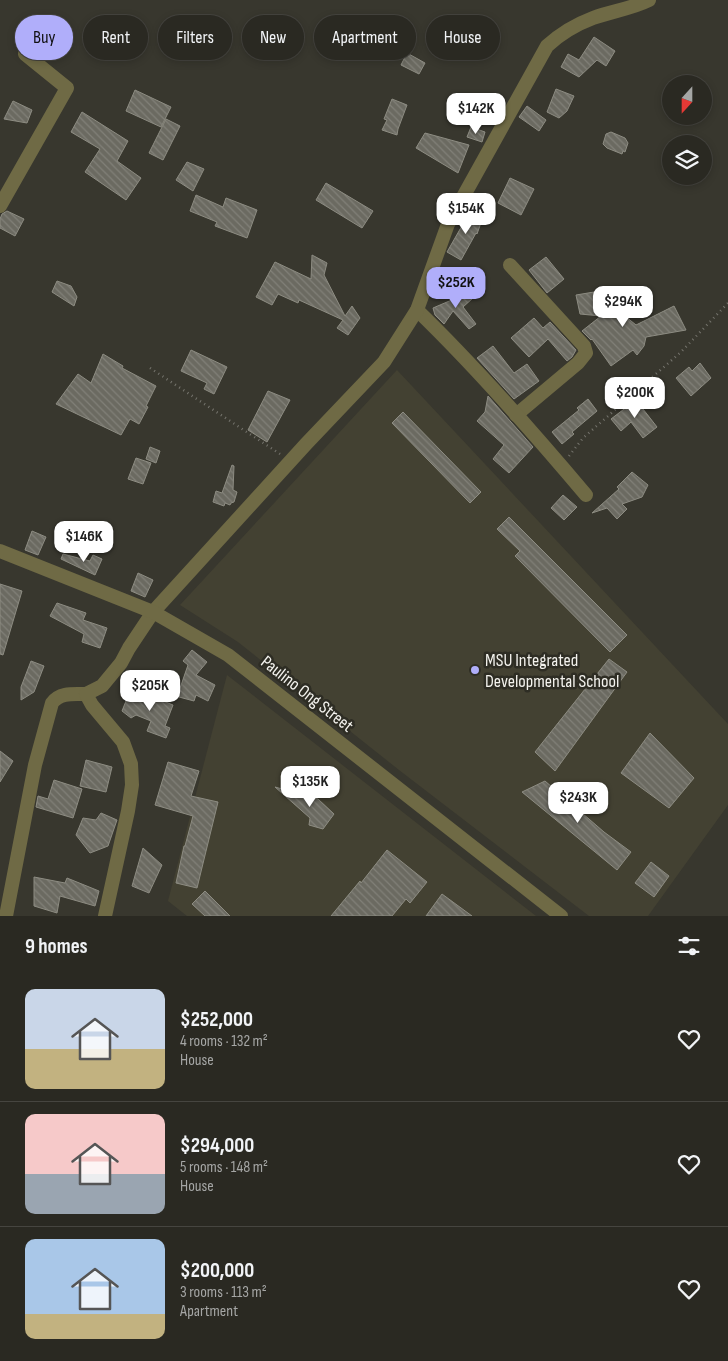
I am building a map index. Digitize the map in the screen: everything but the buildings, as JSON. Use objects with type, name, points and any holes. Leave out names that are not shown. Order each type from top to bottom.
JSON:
[{"type":"street","points":[[6,916],[35,765],[52,703],[57,697],[64,694],[86,694],[102,686],[113,673],[153,612],[290,461],[384,362],[417,310],[448,224],[547,46],[556,38],[592,18],[624,10],[649,0]]},
{"type":"street","points":[[0,206],[67,88],[32,60]]},
{"type":"street","points":[[510,265],[584,346],[586,353],[578,363],[516,415]]},
{"type":"street","points":[[417,310],[450,342],[586,495]]},
{"type":"street","name":"Paulino Ong Street","points":[[0,551],[153,612],[228,655],[561,916]]},
{"type":"street","points":[[86,694],[92,705],[123,742],[131,764],[132,786],[128,811],[105,916]]},
{"type":"path","points":[[560,464],[583,438],[680,352],[728,303]]},
{"type":"path","points":[[150,368],[290,461]]},
{"type":"shaded area","name":"MSU Integrated Developmental School","points":[[397,370],[728,724],[728,805],[648,916],[589,916],[399,770],[238,642],[180,605]]},
{"type":"shaded area","points":[[227,675],[536,916],[187,916],[168,901]]},
{"type":"place","name":"MSU Integrated Developmental School","points":[[475,670]]}]
